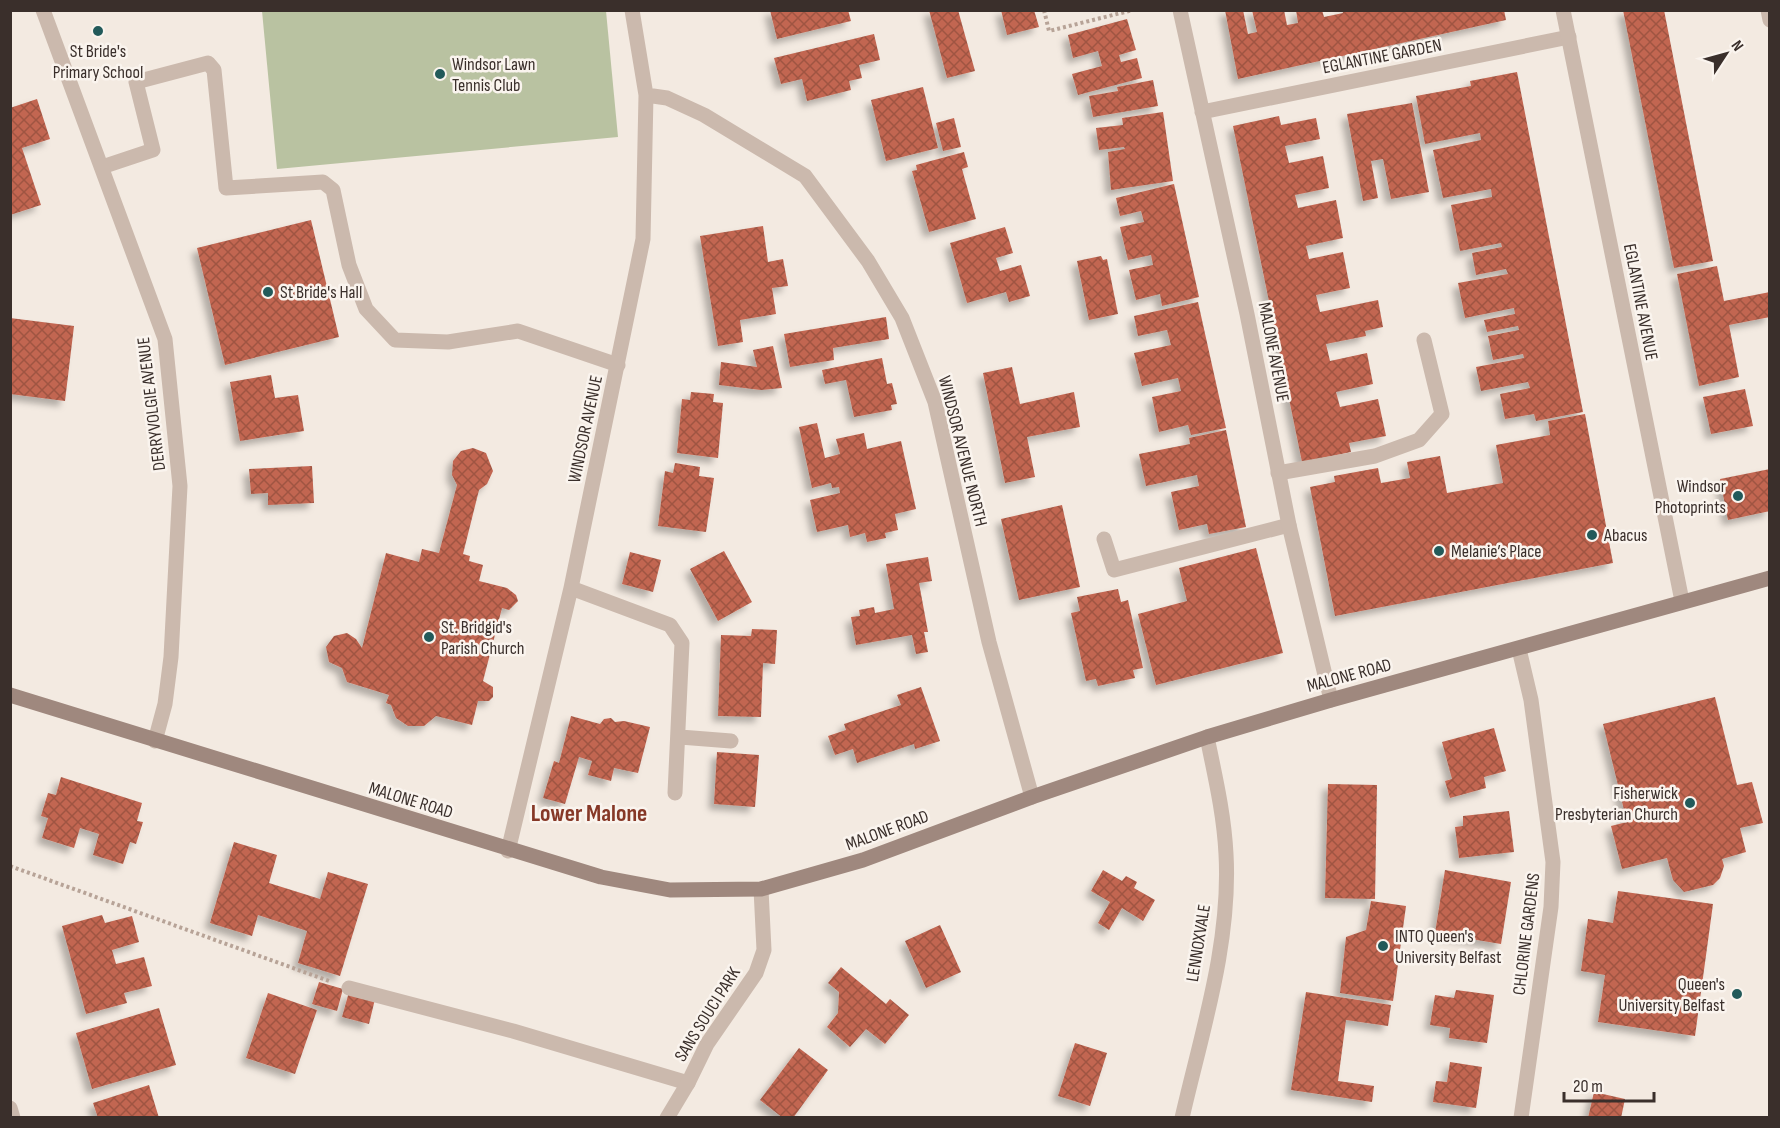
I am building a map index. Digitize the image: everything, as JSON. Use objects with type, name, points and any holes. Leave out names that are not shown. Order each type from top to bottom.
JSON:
[{"type":"main road","name":"MALONE ROAD","points":[[10,695],[508,851],[602,877],[670,890],[761,889],[863,860],[1032,797],[1206,737],[1330,700],[1770,578]]},
{"type":"street","name":"DERRYVOLGIE AVENUE","points":[[43,10],[165,339],[180,486],[171,657],[165,704],[155,741]]},
{"type":"street","name":"WINDSOR AVENUE","points":[[508,851],[571,588],[643,239],[646,95],[632,10]]},
{"type":"street","name":"MALONE AVENUE","points":[[1180,10],[1289,525],[1330,700]]},
{"type":"street","name":"EGLANTINE AVENUE","points":[[1563,10],[1682,601]]},
{"type":"street","points":[[1768,10],[1770,20]]},
{"type":"street","name":"EGLANTINE GARDEN","points":[[1203,112],[1569,38]]},
{"type":"street","points":[[102,167],[153,150],[136,82],[208,63],[214,69],[226,188],[323,182],[333,190],[349,265],[366,309],[394,340],[448,342],[518,331],[618,365]]},
{"type":"street","name":"WINDSOR AVENUE NORTH","points":[[646,95],[667,98],[704,115],[805,176],[868,261],[902,318],[935,402],[989,642],[1032,797]]},
{"type":"street","points":[[1278,473],[1375,456],[1419,440],[1442,414],[1424,340]]},
{"type":"street","points":[[1104,539],[1114,570],[1289,525]]},
{"type":"street","points":[[571,588],[670,625],[682,643],[680,737],[675,793]]},
{"type":"street","name":"CHLORINE GARDENS","points":[[1519,649],[1531,700],[1553,862],[1551,907],[1521,1118]]},
{"type":"street","points":[[680,737],[731,741]]},
{"type":"street","name":"LENNOXVALE","points":[[1182,1118],[1224,929],[1226,855],[1222,804],[1206,737]]},
{"type":"street","name":"SANS SOUCI PARK","points":[[667,1118],[688,1083],[707,1044],[756,973],[764,950],[761,889]]},
{"type":"street","points":[[348,988],[513,1031],[688,1083]]},
{"type":"street","points":[[10,1108],[13,1118]]},
{"type":"path","points":[[1044,10],[1049,31],[1133,10]]},
{"type":"path","points":[[10,866],[348,988]]},
{"type":"green space","name":"Windsor Lawn Tennis Club","points":[[262,11],[606,11],[618,137],[277,169]]},
{"type":"building","points":[[770,10],[848,10],[851,21],[777,39]]},
{"type":"building","points":[[929,10],[958,10],[975,71],[947,78]]},
{"type":"building","points":[[1001,10],[1034,10],[1039,27],[1007,35]]},
{"type":"building","points":[[1225,10],[1243,10],[1248,34],[1257,32],[1252,10],[1284,10],[1287,25],[1298,23],[1296,10],[1322,10],[1324,17],[1343,13],[1342,10],[1504,10],[1506,20],[1238,79]]},
{"type":"building","points":[[1623,10],[1664,10],[1713,261],[1674,268]]},
{"type":"building","points":[[1127,19],[1136,50],[1119,55],[1121,62],[1137,58],[1142,78],[1078,95],[1072,74],[1102,66],[1098,51],[1073,58],[1068,35]]},
{"type":"building","points":[[874,34],[880,60],[859,65],[862,78],[849,81],[851,90],[807,101],[802,79],[781,84],[774,58]]},
{"type":"building","points":[[1517,72],[1583,412],[1536,421],[1534,414],[1505,419],[1500,394],[1530,388],[1528,382],[1481,391],[1476,367],[1524,358],[1523,354],[1493,360],[1488,336],[1519,330],[1518,326],[1487,332],[1484,320],[1515,314],[1514,308],[1465,318],[1458,283],[1508,274],[1506,269],[1476,275],[1472,253],[1502,247],[1501,243],[1460,251],[1451,205],[1492,197],[1491,189],[1443,198],[1433,150],[1481,140],[1480,133],[1425,144],[1416,96],[1471,86],[1470,81]]},
{"type":"building","points":[[1153,80],[1158,106],[1093,117],[1089,96],[1118,91],[1117,87]]},
{"type":"building","points":[[923,87],[938,148],[886,161],[871,100]]},
{"type":"building","points":[[37,99],[50,139],[22,148],[41,205],[10,215],[10,108]]},
{"type":"building","points":[[1412,103],[1429,192],[1391,199],[1383,159],[1371,161],[1378,198],[1363,201],[1347,114]]},
{"type":"building","points":[[1163,112],[1173,181],[1111,190],[1108,152],[1125,149],[1124,147],[1099,150],[1096,128],[1123,125],[1122,118]]},
{"type":"building","points":[[1279,116],[1281,125],[1316,118],[1320,139],[1285,146],[1289,163],[1323,156],[1329,188],[1295,195],[1298,208],[1336,200],[1343,238],[1306,246],[1309,259],[1343,252],[1350,288],[1316,295],[1320,312],[1378,300],[1383,327],[1365,331],[1366,336],[1326,344],[1330,361],[1367,353],[1373,384],[1336,392],[1340,407],[1378,399],[1386,436],[1349,443],[1351,452],[1302,462],[1233,126]]},
{"type":"building","points":[[954,118],[961,147],[943,151],[936,123]]},
{"type":"building","points":[[964,152],[968,167],[962,169],[976,219],[929,232],[912,171],[917,170],[916,165]]},
{"type":"building","points":[[1174,184],[1199,297],[1162,306],[1160,294],[1136,300],[1129,270],[1153,265],[1151,255],[1128,260],[1120,227],[1144,222],[1141,211],[1120,216],[1116,198]]},
{"type":"building","name":"St Bride's Hall","points":[[311,220],[339,337],[225,365],[197,248]]},
{"type":"building","points":[[763,226],[768,262],[783,259],[788,286],[772,288],[776,314],[740,320],[743,342],[718,346],[700,236]]},
{"type":"building","points":[[1005,227],[1013,253],[996,258],[1000,271],[1021,265],[1030,296],[1009,302],[1006,292],[967,303],[950,243]]},
{"type":"building","points":[[1101,256],[1103,260],[1107,259],[1118,314],[1089,320],[1077,261]]},
{"type":"building","points":[[1717,266],[1724,301],[1770,292],[1770,317],[1729,325],[1739,377],[1699,386],[1677,274]]},
{"type":"building","points":[[1198,302],[1226,428],[1191,435],[1188,425],[1159,432],[1152,397],[1181,391],[1178,378],[1142,386],[1134,353],[1171,345],[1167,330],[1138,336],[1134,316]]},
{"type":"building","points":[[886,317],[889,339],[833,348],[834,360],[790,367],[784,334]]},
{"type":"building","points":[[10,318],[74,326],[65,401],[10,394]]},
{"type":"building","points":[[773,346],[782,388],[761,390],[719,385],[721,362],[757,367],[753,350]]},
{"type":"building","points":[[882,358],[887,384],[892,383],[897,404],[891,405],[892,410],[854,417],[846,380],[825,384],[822,370]]},
{"type":"building","points":[[1012,367],[1020,404],[1074,392],[1080,427],[1027,437],[1035,477],[1005,483],[983,373]]},
{"type":"building","points":[[271,375],[275,398],[298,395],[304,431],[240,441],[230,382]]},
{"type":"building","points":[[1745,389],[1753,426],[1711,434],[1703,397]]},
{"type":"building","points":[[691,392],[714,394],[713,402],[723,403],[718,458],[677,453],[682,399],[690,400]]},
{"type":"building","points":[[1585,414],[1613,563],[1335,616],[1310,487],[1335,482],[1334,476],[1378,468],[1381,483],[1410,478],[1407,462],[1440,456],[1447,493],[1503,483],[1496,445],[1550,435],[1548,421]]},
{"type":"building","points":[[817,423],[825,458],[840,454],[836,439],[864,433],[867,449],[901,441],[916,509],[895,514],[898,530],[885,533],[886,538],[867,542],[865,533],[850,537],[848,525],[817,532],[810,500],[840,493],[839,487],[832,488],[831,483],[812,488],[799,427]]},
{"type":"building","points":[[1226,430],[1246,527],[1209,534],[1207,524],[1179,530],[1171,492],[1199,486],[1197,475],[1146,486],[1139,454],[1190,444],[1189,438]]},
{"type":"building","name":"St. Bridgid's Parish Church","points":[[473,448],[486,453],[493,471],[487,484],[479,490],[463,554],[470,556],[469,561],[483,565],[479,581],[507,588],[516,595],[518,601],[509,610],[502,608],[483,681],[493,687],[493,697],[489,701],[478,701],[472,725],[436,716],[424,726],[408,726],[396,718],[391,705],[386,703],[389,695],[347,682],[342,668],[329,662],[326,647],[334,636],[347,633],[356,639],[362,648],[386,553],[419,562],[422,549],[439,553],[457,485],[452,475],[453,461],[461,451]]},
{"type":"building","points":[[675,463],[700,467],[699,476],[714,478],[706,532],[658,526],[665,471],[673,473]]},
{"type":"building","points":[[312,466],[314,503],[268,505],[268,493],[251,494],[249,469]]},
{"type":"building","name":"Windsor Photoprints","points":[[1770,469],[1770,511],[1728,520],[1720,479]]},
{"type":"building","points":[[1062,505],[1080,587],[1019,600],[1001,519]]},
{"type":"building","points":[[1256,548],[1283,653],[1156,685],[1138,614],[1187,601],[1179,568]]},
{"type":"building","points":[[724,551],[752,602],[718,621],[690,569]]},
{"type":"building","points":[[630,552],[661,560],[653,592],[622,584]]},
{"type":"building","points":[[928,557],[932,581],[919,583],[928,632],[924,632],[928,652],[916,654],[912,635],[856,645],[851,617],[860,616],[859,610],[874,607],[875,613],[894,609],[886,564]]},
{"type":"building","points":[[1118,589],[1121,602],[1128,600],[1143,668],[1133,670],[1135,678],[1098,686],[1096,679],[1086,681],[1071,613],[1080,611],[1077,597]]},
{"type":"building","points":[[752,629],[777,630],[775,664],[763,663],[761,717],[718,716],[721,635],[751,636]]},
{"type":"building","points":[[921,687],[940,741],[915,749],[914,744],[857,763],[853,749],[835,755],[828,736],[846,730],[844,724],[901,705],[897,695]]},
{"type":"building","name":"Fisherwick Presbyterian Church","points":[[1715,697],[1737,785],[1752,782],[1763,823],[1740,828],[1746,852],[1722,859],[1724,866],[1720,878],[1713,885],[1684,892],[1673,880],[1667,858],[1622,869],[1611,826],[1627,822],[1603,724]]},
{"type":"building","points":[[571,716],[600,724],[604,719],[611,718],[615,722],[624,721],[650,727],[638,773],[614,768],[611,781],[588,775],[592,761],[579,757],[565,804],[543,798],[554,761],[559,763]]},
{"type":"building","points":[[1494,728],[1506,771],[1484,777],[1486,788],[1450,798],[1445,781],[1452,779],[1442,742]]},
{"type":"building","points":[[717,752],[759,755],[755,807],[714,804]]},
{"type":"building","points":[[61,777],[142,803],[137,821],[143,822],[136,844],[130,842],[123,864],[93,855],[99,834],[80,828],[74,848],[42,838],[48,818],[41,816],[48,793],[56,795]]},
{"type":"building","points":[[1328,784],[1377,785],[1375,899],[1325,898]]},
{"type":"building","points":[[1509,811],[1514,852],[1459,858],[1455,827],[1463,826],[1463,816]]},
{"type":"building","points":[[234,842],[277,855],[269,883],[320,899],[328,872],[368,884],[340,976],[298,963],[307,931],[258,915],[252,936],[210,923]]},
{"type":"building","points":[[1103,870],[1122,881],[1126,876],[1137,882],[1134,888],[1155,900],[1143,921],[1122,908],[1109,930],[1098,923],[1110,902],[1091,891]]},
{"type":"building","points":[[1445,870],[1511,882],[1501,944],[1435,933]]},
{"type":"building","points":[[1618,891],[1713,904],[1695,1036],[1598,1022],[1605,975],[1581,971],[1588,919],[1613,923]]},
{"type":"building","points":[[1371,901],[1406,906],[1393,1001],[1340,993],[1346,937],[1366,930]]},
{"type":"building","points":[[102,915],[105,923],[132,916],[139,942],[112,950],[116,964],[144,957],[152,986],[124,993],[127,1003],[86,1014],[62,926]]},
{"type":"building","points":[[940,925],[961,972],[926,988],[905,941]]},
{"type":"building","points":[[841,967],[886,1004],[890,999],[909,1015],[885,1044],[866,1029],[850,1047],[827,1027],[838,1013],[839,992],[828,983]]},
{"type":"building","points":[[319,982],[343,989],[337,1011],[312,1004]]},
{"type":"building","points":[[1456,990],[1494,995],[1487,1043],[1449,1038],[1450,1028],[1430,1025],[1435,995],[1454,998]]},
{"type":"building","points":[[349,992],[375,999],[369,1024],[342,1017]]},
{"type":"building","points":[[1306,992],[1391,1005],[1388,1026],[1346,1020],[1338,1081],[1374,1086],[1372,1102],[1291,1090]]},
{"type":"building","points":[[268,993],[317,1010],[295,1074],[246,1058]]},
{"type":"building","points":[[159,1008],[176,1065],[92,1089],[76,1033]]},
{"type":"building","points":[[1075,1043],[1107,1053],[1090,1106],[1058,1096]]},
{"type":"building","points":[[799,1048],[828,1070],[793,1118],[783,1118],[760,1100]]},
{"type":"building","points":[[1450,1062],[1482,1067],[1476,1108],[1433,1102],[1436,1081],[1447,1082]]},
{"type":"building","points":[[149,1085],[159,1118],[98,1118],[93,1103]]},
{"type":"building","points":[[1594,1092],[1625,1099],[1621,1118],[1588,1118]]},
{"type":"place","name":"St Bride's Primary School","points":[[98,31]]},
{"type":"place","name":"Windsor Lawn Tennis Club","points":[[440,74]]},
{"type":"place","name":"St Bride's Hall","points":[[268,292]]},
{"type":"place","name":"Windsor Photoprints","points":[[1738,496]]},
{"type":"place","name":"Abacus","points":[[1592,535]]},
{"type":"place","name":"Melanie’s Place","points":[[1439,551]]},
{"type":"place","name":"St. Bridgid's Parish Church","points":[[429,637]]},
{"type":"place","name":"Fisherwick Presbyterian Church","points":[[1690,803]]},
{"type":"place","name":"INTO Queen's University Belfast","points":[[1383,946]]},
{"type":"place","name":"Queen's University Belfast","points":[[1737,994]]},
{"type":"district","name":"Lower Malone","points":[[589,813]]}]
